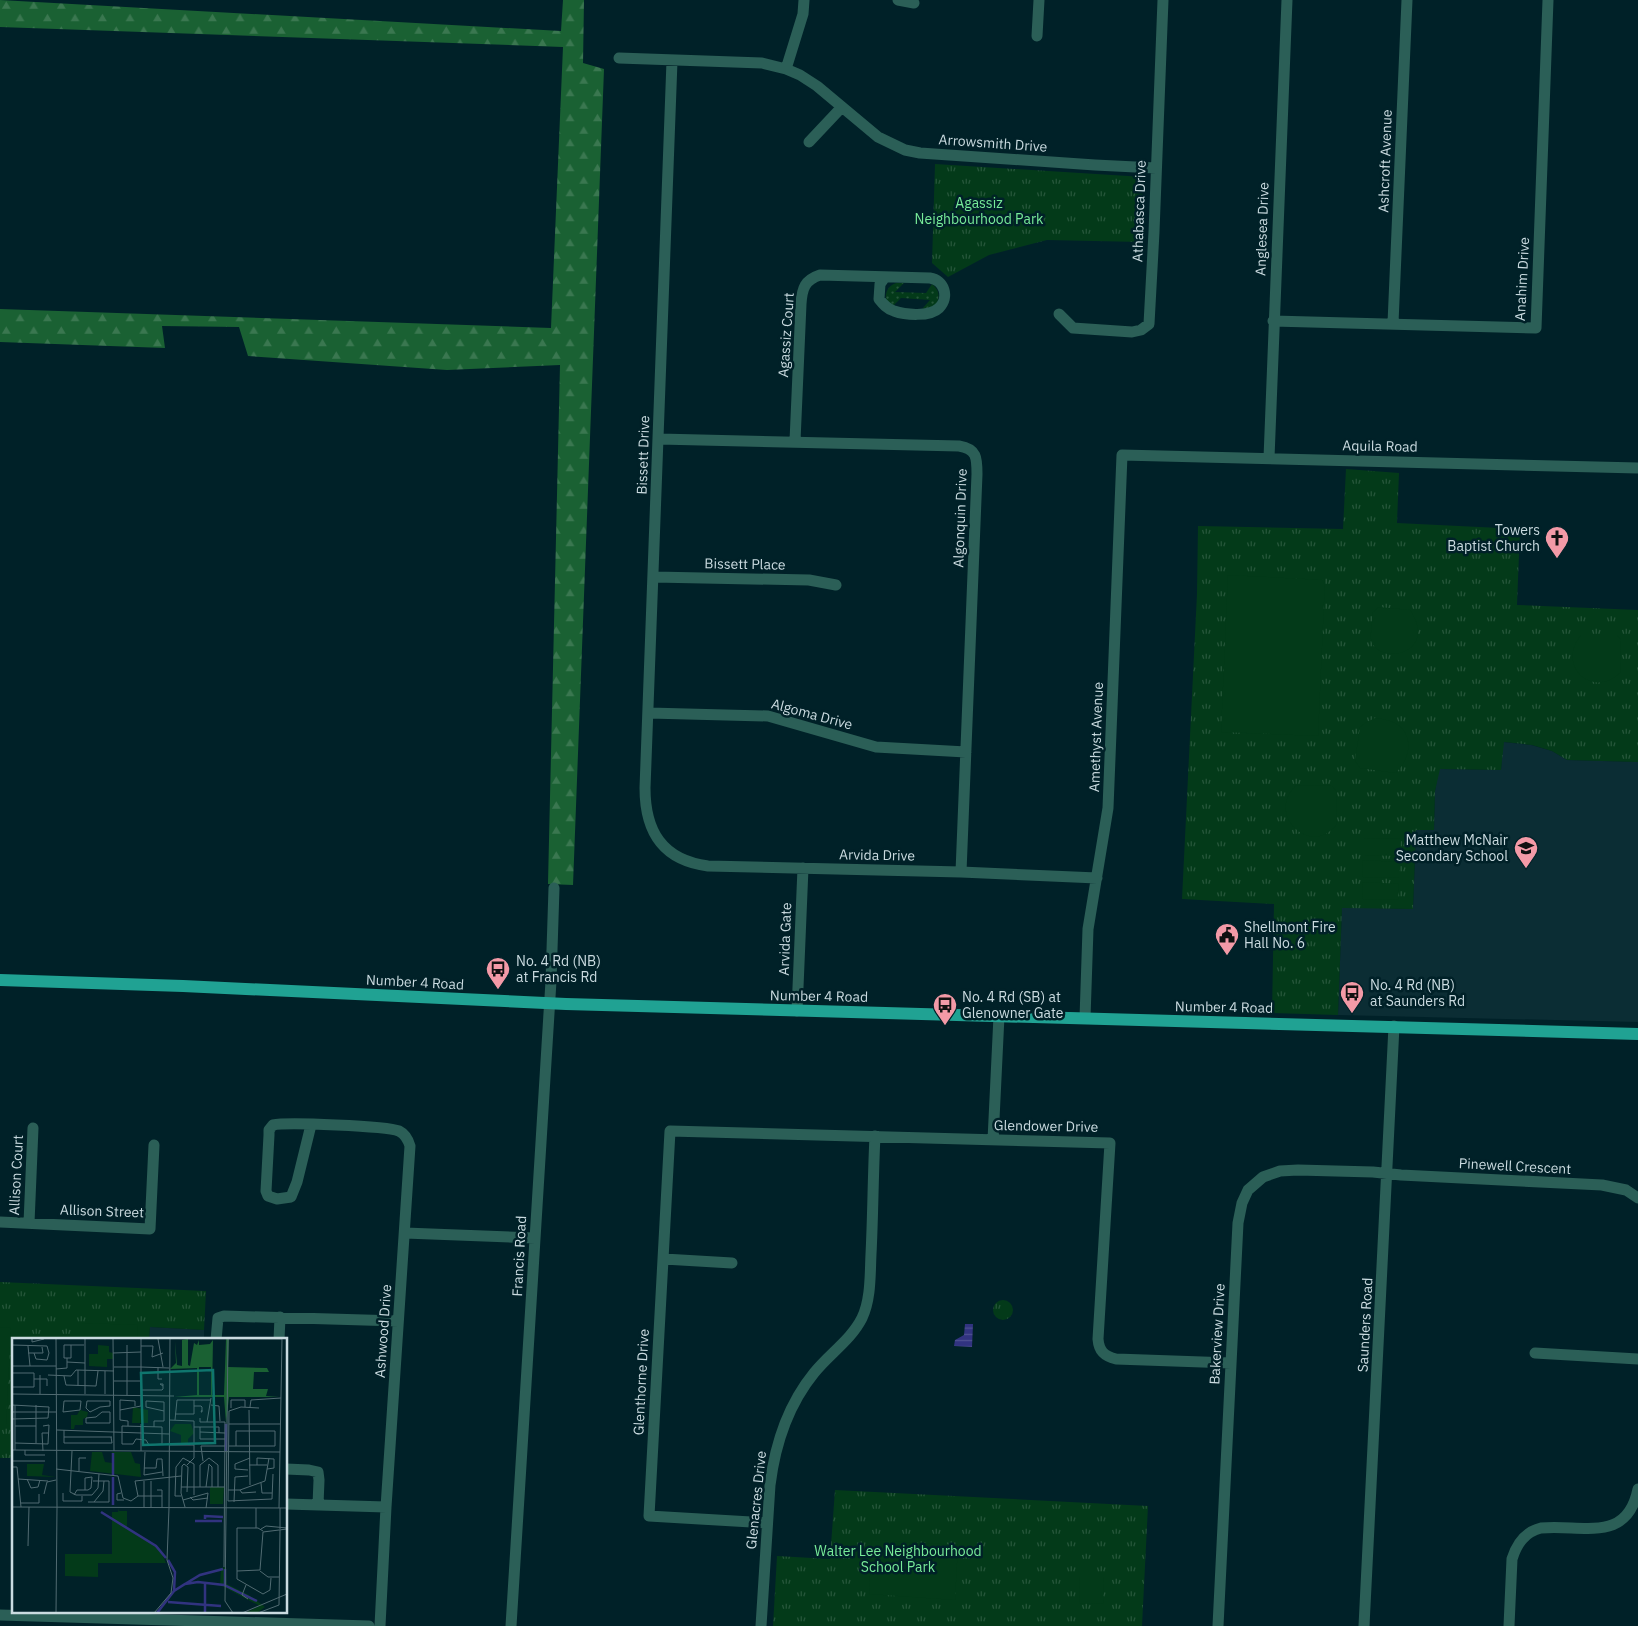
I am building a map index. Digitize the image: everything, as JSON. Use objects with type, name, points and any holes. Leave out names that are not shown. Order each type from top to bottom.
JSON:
[{"type":"main road","name":"Number 4 Road","points":[[0,980],[549,1003],[1638,1034]]},
{"type":"street","points":[[786,69],[802,14],[804,0]]},
{"type":"street","points":[[898,0],[914,4]]},
{"type":"street","points":[[1037,36],[1039,0]]},
{"type":"street","name":"Athabasca Drive","points":[[1059,314],[1073,328],[1132,332],[1141,330],[1149,324],[1163,0]]},
{"type":"street","name":"Anglesea Drive","points":[[1269,458],[1287,0]]},
{"type":"street","name":"Ashcroft Avenue","points":[[1393,323],[1407,0]]},
{"type":"street","name":"Anahim Drive","points":[[1273,321],[1536,328],[1548,0]]},
{"type":"street","name":"Arrowsmith Drive","points":[[619,58],[762,63],[786,69],[817,86],[878,137],[905,150],[920,153],[1156,168]]},
{"type":"street","name":"Bissett Drive","points":[[663,846],[652,828],[645,805],[672,61]]},
{"type":"street","points":[[809,142],[841,108]]},
{"type":"street","name":"Agassiz Court","points":[[795,441],[801,304],[804,287],[808,280],[820,275],[885,277],[933,279],[944,290],[943,302],[938,309],[925,313],[894,311],[884,305],[879,299],[880,284],[885,277]]},
{"type":"street","name":"Algonquin Drive","points":[[659,439],[960,446],[967,447],[975,454],[977,474],[961,872]]},
{"type":"street","name":"Aquila Road","points":[[1122,455],[1638,468]]},
{"type":"street","name":"Amethyst Avenue","points":[[1085,1018],[1088,929],[1108,808],[1122,455]]},
{"type":"street","name":"Bissett Place","points":[[654,577],[809,580],[836,585]]},
{"type":"street","name":"Algoma Drive","points":[[649,712],[768,716],[876,747],[966,752]]},
{"type":"street","name":"Arvida Drive","points":[[663,846],[676,856],[694,864],[1097,878]]},
{"type":"street","name":"Arvida Gate","points":[[797,1011],[803,868]]},
{"type":"street","name":"Francis Road","points":[[511,1626],[549,1003],[554,888]]},
{"type":"street","points":[[993,1140],[999,1016]]},
{"type":"street","name":"Saunders Road","points":[[1364,1626],[1394,1026]]},
{"type":"street","name":"Ashwood Drive","points":[[311,1125],[297,1182],[291,1197],[277,1199],[268,1196],[266,1184],[271,1127],[276,1124],[311,1125],[389,1128],[404,1135],[410,1146],[380,1626]]},
{"type":"street","name":"Allison Court","points":[[29,1223],[33,1128]]},
{"type":"street","name":"Glendower Drive","points":[[670,1131],[1110,1143],[1099,1345],[1104,1354],[1116,1359],[1231,1363]]},
{"type":"street","name":"Glenthorne Drive","points":[[670,1131],[648,1516],[767,1523]]},
{"type":"street","name":"Glenacres Drive","points":[[761,1626],[767,1523],[772,1465],[776,1448],[786,1420],[814,1373],[855,1330],[867,1303],[875,1136]]},
{"type":"street","name":"Allison Street","points":[[0,1222],[150,1229],[154,1144]]},
{"type":"street","name":"Bakerview Drive","points":[[1218,1626],[1238,1223],[1242,1203],[1248,1190],[1263,1177],[1288,1170],[1387,1174]]},
{"type":"street","name":"Pinewell Crescent","points":[[1387,1174],[1602,1185],[1626,1190],[1638,1198]]},
{"type":"street","points":[[405,1233],[535,1238]]},
{"type":"street","points":[[664,1259],[732,1263]]},
{"type":"street","points":[[216,1338],[217,1321],[221,1317],[280,1316],[398,1321]]},
{"type":"street","points":[[280,1316],[280,1338]]},
{"type":"street","points":[[1535,1353],[1638,1359]]},
{"type":"street","points":[[288,1469],[318,1472],[318,1505]]},
{"type":"street","points":[[1509,1626],[1512,1559],[1523,1537],[1541,1528],[1591,1529],[1611,1527],[1618,1523],[1631,1509],[1636,1501],[1638,1489]]},
{"type":"street","points":[[288,1504],[386,1507]]},
{"type":"street","points":[[0,1615],[177,1623],[369,1626]]},
{"type":"shaded area","name":"Matthew McNair Secondary School","points":[[1503,742],[1531,745],[1552,751],[1567,760],[1638,762],[1638,1022],[1338,1015],[1342,907],[1413,909],[1416,830],[1434,829],[1435,791],[1439,769],[1501,770]]},
{"type":"shaded area","points":[[965,1324],[973,1324],[972,1347],[954,1346],[955,1340],[964,1335]]},
{"type":"shaded area","points":[[150,1327],[204,1330],[204,1338],[149,1338]]},
{"type":"green space","points":[[0,0],[561,31],[563,0],[584,0],[583,63],[604,69],[573,885],[548,884],[560,365],[447,370],[248,356],[239,327],[162,326],[165,348],[0,342],[0,309],[551,328],[563,47],[0,27]]},
{"type":"green space","name":"Agassiz Neighbourhood Park","points":[[935,164],[1144,177],[1142,242],[1047,240],[989,255],[948,277],[932,263]]},
{"type":"green space","points":[[896,283],[904,283],[895,292],[926,293],[932,284],[939,294],[936,306],[922,309],[930,300],[901,298],[893,306],[886,300],[886,294],[889,288]]},
{"type":"green space","points":[[1346,469],[1399,473],[1397,523],[1520,529],[1517,605],[1638,610],[1638,762],[1567,760],[1552,751],[1532,745],[1504,742],[1501,770],[1440,769],[1435,791],[1434,830],[1416,830],[1413,909],[1342,908],[1338,1015],[1272,1013],[1274,904],[1182,899],[1197,594],[1198,526],[1343,529]]},
{"type":"green space","points":[[1228,575],[1325,580],[1318,736],[1221,732]]},
{"type":"green space","points":[[1379,607],[1410,610],[1417,624],[1418,636],[1414,645],[1397,653],[1387,653],[1379,650],[1372,643],[1373,612]]},
{"type":"green space","points":[[1581,635],[1617,635],[1621,640],[1620,673],[1609,680],[1599,682],[1589,681],[1581,675],[1575,668],[1573,658],[1574,647]]},
{"type":"green space","points":[[1375,718],[1395,723],[1407,736],[1407,756],[1404,763],[1395,773],[1360,768],[1355,761],[1360,727]]},
{"type":"green space","points":[[1297,785],[1332,786],[1337,792],[1336,825],[1326,834],[1315,837],[1304,834],[1295,828],[1288,819],[1286,808],[1288,796]]},
{"type":"green space","points":[[1364,838],[1401,839],[1400,856],[1364,855]]},
{"type":"green space","points":[[1363,860],[1399,862],[1399,878],[1362,877]]},
{"type":"green space","points":[[1363,882],[1399,884],[1398,900],[1362,899]]},
{"type":"green space","points":[[0,1282],[206,1291],[204,1330],[150,1327],[149,1338],[12,1338],[12,1458],[0,1458]]},
{"type":"green space","points":[[1003,1300],[1010,1303],[1013,1310],[1010,1317],[1003,1320],[996,1317],[993,1310],[996,1303]]},
{"type":"green space","points":[[82,1323],[138,1325],[137,1338],[82,1338]]},
{"type":"green space","points":[[0,1327],[11,1328],[6,1424],[0,1424]]},
{"type":"green space","name":"Walter Lee Neighbourhood School Park","points":[[835,1490],[1148,1506],[1142,1626],[773,1626],[777,1556],[830,1559]]},
{"type":"green space","points":[[872,1540],[958,1545],[955,1600],[869,1594]]},
{"type":"green space","points":[[1080,1577],[1104,1577],[1103,1604],[1079,1603]]},
{"type":"place","name":"Towers Baptist Church","points":[[1557,559]]},
{"type":"place","name":"Matthew McNair Secondary School","points":[[1526,869]]},
{"type":"place","name":"Shellmont Fire Hall No. 6","points":[[1227,956]]},
{"type":"place","name":"No. 4 Rd (NB) at Francis Rd","points":[[498,990]]},
{"type":"place","name":"No. 4 Rd (NB) at Saunders Rd","points":[[1352,1014]]},
{"type":"place","name":"No. 4 Rd (SB) at Glenowner Gate","points":[[945,1026]]}]
